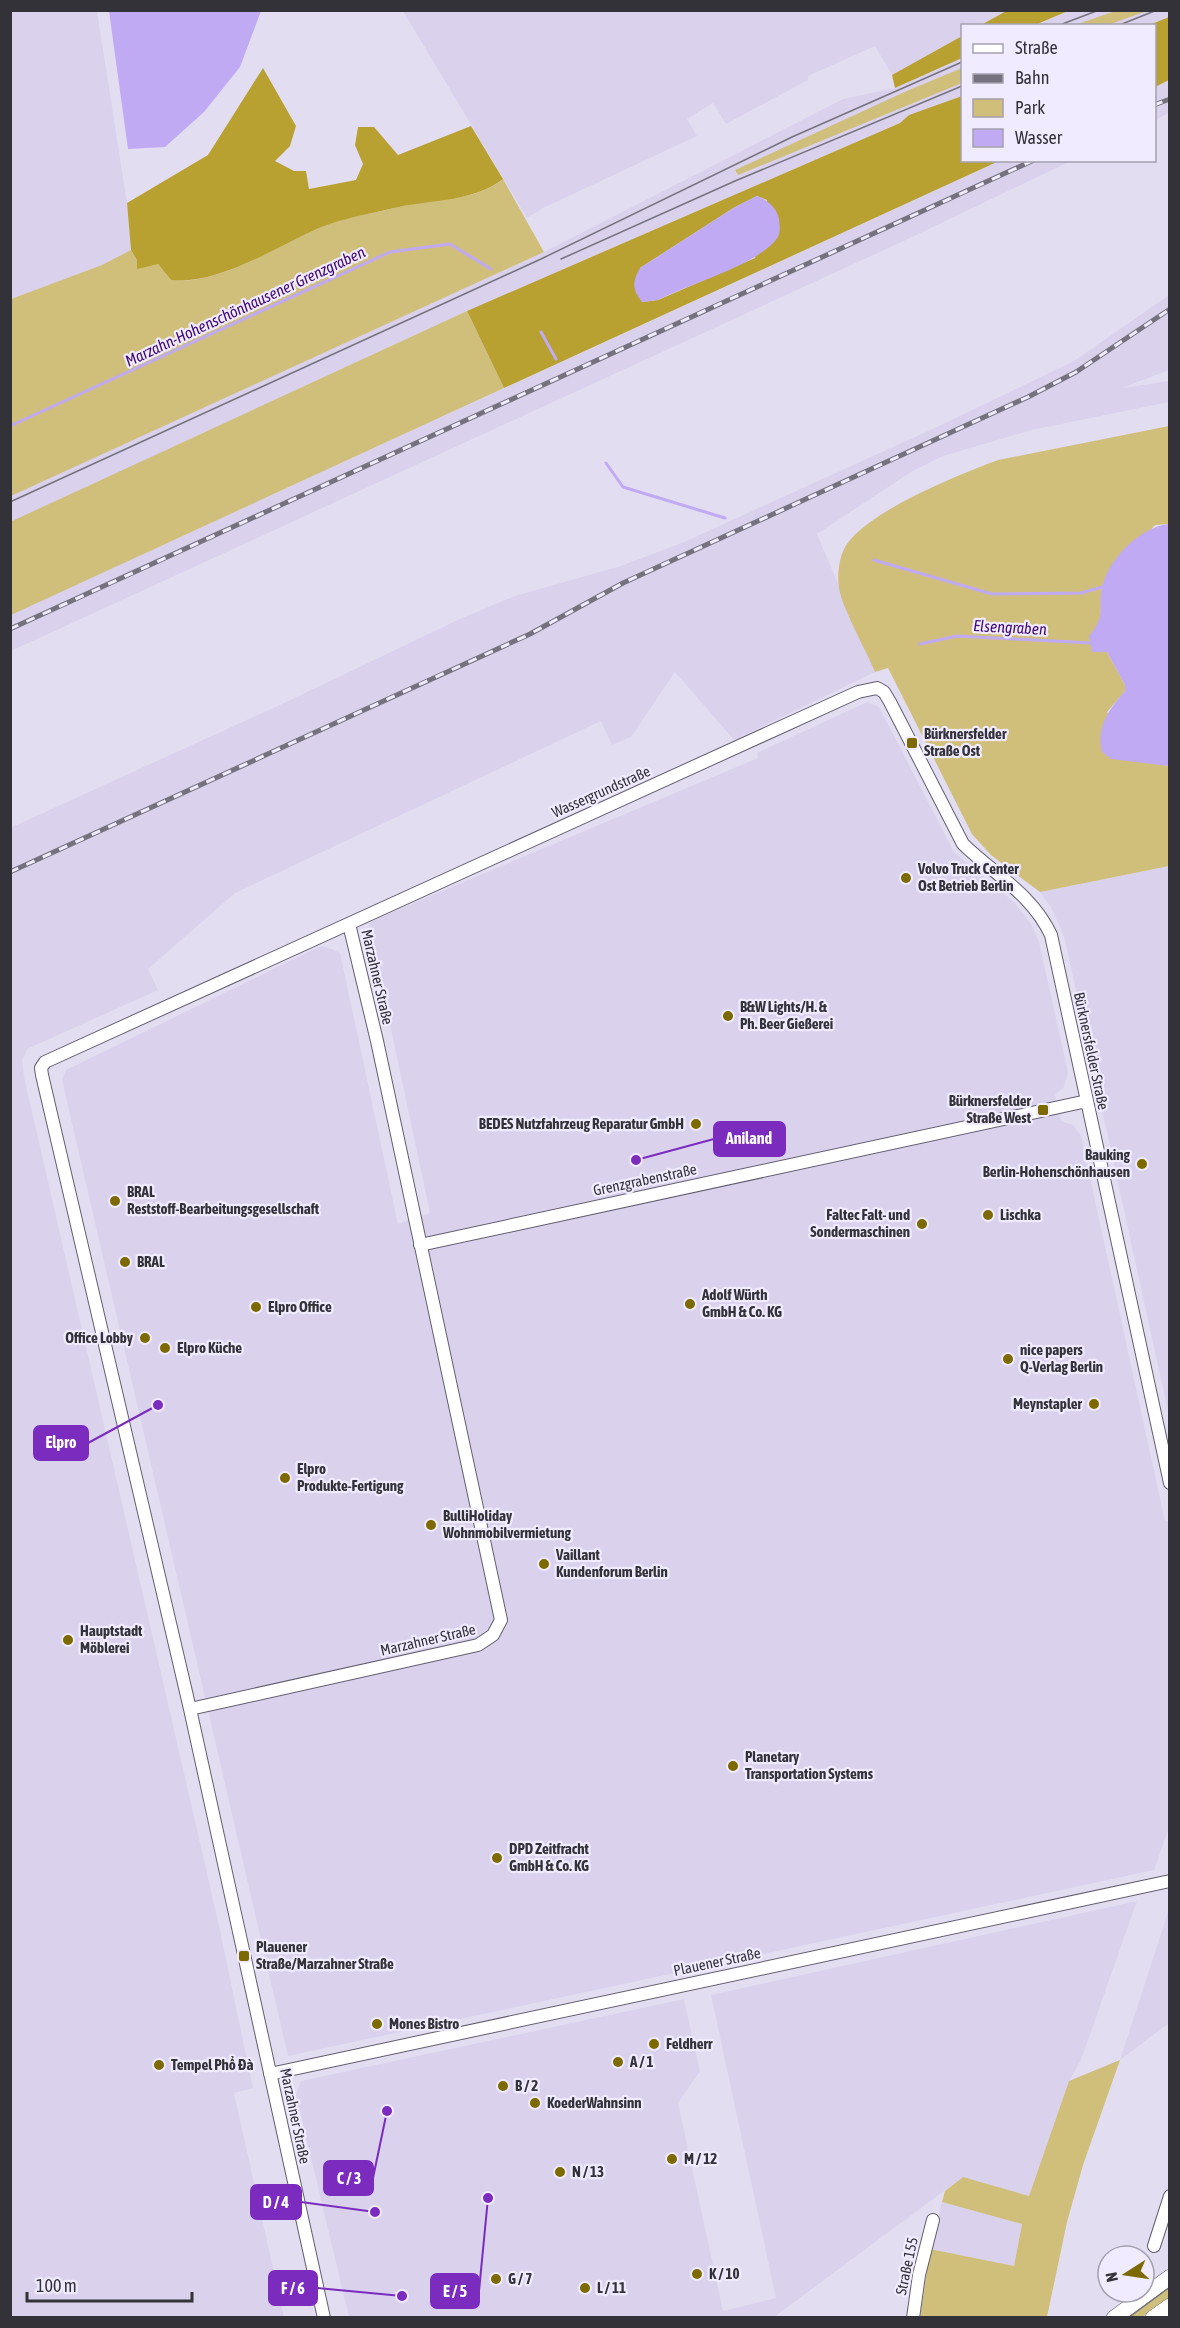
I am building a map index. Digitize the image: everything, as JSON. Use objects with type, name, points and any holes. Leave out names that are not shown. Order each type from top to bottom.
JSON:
[{"type":"main road","points":[[1114,2318],[1170,2277]]},
{"type":"main road","points":[[1153,2318],[1170,2306]]},
{"type":"street","name":"Wassergrundstraße","points":[[349,924],[867,688]]},
{"type":"street","name":"Bürknersfelder Straße","points":[[867,688],[876,688],[884,692],[963,844],[1023,893],[1044,919],[1051,935],[1170,1483]]},
{"type":"street","name":"Marzahner Straße","points":[[190,1709],[478,1646],[498,1628],[500,1611],[349,924],[50,1059],[41,1068],[190,1709],[324,2318]]},
{"type":"street","name":"Grenzgrabenstraße","points":[[420,1245],[1087,1101]]},
{"type":"street","name":"Plauener Straße","points":[[270,2074],[1170,1881]]},
{"type":"street","points":[[1155,2244],[1170,2196]]},
{"type":"street","name":"Straße 155","points":[[913,2318],[919,2275],[933,2220]]},
{"type":"shaded area","points":[[1008,10],[1068,10],[1037,24],[983,24]]},
{"type":"shaded area","points":[[11,11],[97,11],[127,203],[131,250],[102,265],[11,299]]},
{"type":"shaded area","points":[[403,11],[1008,11],[983,24],[961,24],[961,37],[892,75],[875,46],[808,76],[808,80],[726,124],[713,103],[687,119],[697,136],[543,208],[527,218]]},
{"type":"shaded area","points":[[1068,11],[1169,11],[1169,17],[1152,24],[1039,24]]},
{"type":"shaded area","points":[[1169,17],[1169,80],[1156,86],[1156,24],[1152,24]]},
{"type":"shaded area","points":[[961,37],[961,58],[895,88],[892,75]]},
{"type":"shaded area","points":[[961,58],[961,96],[909,115],[900,123],[467,311],[11,522],[10,496],[544,252],[843,99],[895,88]]},
{"type":"shaded area","points":[[263,68],[296,126],[290,146],[275,161],[294,171],[306,171],[309,189],[356,180],[363,164],[355,145],[358,127],[374,127],[398,155],[471,126],[503,179],[466,196],[413,204],[329,224],[247,263],[208,277],[171,280],[158,264],[137,269],[137,260],[131,250],[127,203],[208,155]]},
{"type":"shaded area","points":[[1169,80],[1169,113],[1156,120],[1156,86]]},
{"type":"shaded area","points":[[961,96],[961,162],[997,162],[504,388],[467,311],[900,123],[909,115]],"holes":[[[757,196],[767,200],[755,258],[658,300],[642,302],[640,268],[735,207]]]},
{"type":"shaded area","points":[[997,162],[1069,162],[908,239],[11,651],[10,615]]},
{"type":"shaded area","points":[[1169,295],[1169,370],[1122,388],[1169,381],[1169,402],[1032,430],[943,456],[911,472],[817,534],[875,672],[734,740],[675,672],[631,737],[612,745],[601,721],[235,893],[148,969],[158,990],[27,1049],[22,1061],[24,1077],[218,1921],[253,2088],[234,2093],[284,2317],[11,2317],[10,828],[284,703],[462,618],[515,596],[621,566],[684,542],[939,426],[1074,361]]},
{"type":"shaded area","points":[[867,702],[879,707],[954,852],[1014,902],[1031,924],[1039,942],[1068,1072],[1064,1087],[1055,1095],[1061,1121],[1073,1125],[1081,1136],[1165,1521],[1169,1522],[1170,1825],[1154,1870],[288,2056],[62,1080],[66,1070],[321,946],[332,949],[340,953],[398,1224],[430,1213],[369,926],[371,921],[758,758],[757,753]]},
{"type":"shaded area","points":[[1169,866],[1169,1416],[1064,936],[1051,907],[1040,892]]},
{"type":"shaded area","points":[[1137,1901],[1081,2060],[1069,2081],[1029,2196],[963,2177],[774,2317],[349,2317],[296,2095],[301,2081],[684,1999],[700,2071],[678,2103],[723,2311],[776,2298],[711,1995]]},
{"type":"shaded area","points":[[1169,1909],[1169,2023],[1120,2060]]},
{"type":"shaded area","points":[[942,2202],[1022,2224],[1014,2266],[930,2249]]},
{"type":"green space","points":[[1118,10],[1147,11],[1111,24],[1078,24]]},
{"type":"green space","points":[[961,68],[961,83],[738,175],[735,170]]},
{"type":"green space","points":[[503,179],[544,252],[11,496],[11,299],[102,265],[131,250],[137,260],[158,264],[171,280],[207,277],[246,263],[328,225],[356,216],[420,202],[471,195]]},
{"type":"green space","points":[[467,311],[504,388],[11,615],[10,522]]},
{"type":"green space","points":[[1169,426],[1169,524],[1155,525],[1102,587],[1100,623],[1107,652],[1125,685],[1125,691],[1107,712],[1140,761],[1169,766],[1169,866],[1040,892],[991,855],[972,834],[888,668],[875,672],[841,597],[838,577],[840,559],[847,544],[859,531],[895,506],[998,460]]},
{"type":"green space","points":[[1120,2060],[1083,2165],[1067,2222],[1047,2317],[920,2318],[930,2249],[1014,2266],[1022,2224],[942,2202],[945,2191],[963,2177],[1029,2196],[1069,2081]]},
{"type":"green space","points":[[1169,2283],[1169,2298],[1142,2317],[1123,2318],[1141,2304],[1156,2304],[1156,2293]]},
{"type":"water","points":[[109,10],[261,11],[240,67],[204,112],[165,147],[128,149]]},
{"type":"water","points":[[757,196],[771,205],[778,215],[780,231],[775,241],[752,259],[737,267],[658,300],[642,302],[634,285],[640,268],[735,207]]},
{"type":"water","points":[[1169,524],[1169,766],[1111,759],[1102,752],[1102,726],[1125,691],[1125,685],[1107,652],[1092,652],[1089,636],[1100,616],[1101,592],[1113,563],[1138,537],[1158,526]]},
{"type":"waterway","name":"Marzahn-Hohenschönhausener Grenzgraben","points":[[10,426],[390,252],[450,244],[491,269]]},
{"type":"waterway","name":"Marzahn-Hohenschönhausener Grenzgraben","points":[[541,332],[556,359]]},
{"type":"waterway","name":"Marzahn-Hohenschönhausener Grenzgraben","points":[[606,463],[623,487],[725,518]]},
{"type":"waterway","name":"Marzahn-Hohenschönhausener Grenzgraben","points":[[874,560],[992,594],[1081,593],[1102,587]]},
{"type":"waterway","name":"Elsengraben","points":[[920,644],[957,636],[1091,643]]},
{"type":"tram line","points":[[1062,24],[1099,10]]},
{"type":"tram line","points":[[1122,24],[1157,10]]},
{"type":"tram line","points":[[10,502],[541,259],[792,137],[961,62]]},
{"type":"tram line","points":[[561,259],[735,181],[961,86]]},
{"type":"tram line","points":[[1128,2318],[1170,2287]]},
{"type":"railway","points":[[1156,104],[1170,99]]},
{"type":"railway","points":[[10,629],[1030,162]]},
{"type":"railway","points":[[10,872],[530,634],[623,583],[1028,397],[1076,372],[1170,309]]},
{"type":"place","name":"Bürknersfelder Straße Ost","points":[[912,743]]},
{"type":"place","name":"Volvo Truck Center Ost Betrieb Berlin","points":[[906,878]]},
{"type":"place","name":"B&W Lights/H. & Ph. Beer Gießerei","points":[[728,1016]]},
{"type":"place","name":"Bürknersfelder Straße West","points":[[1043,1110]]},
{"type":"place","name":"BEDES Nutzfahrzeug Reparatur GmbH","points":[[696,1124]]},
{"type":"place","name":"Aniland","points":[[636,1160]]},
{"type":"place","name":"Bauking Berlin-Hohenschönhausen","points":[[1142,1164]]},
{"type":"place","name":"BRAL Reststoff-Bearbeitungsgesellschaft","points":[[115,1201]]},
{"type":"place","name":"Lischka","points":[[988,1215]]},
{"type":"place","name":"Faltec Falt- und Sondermaschinen","points":[[922,1224]]},
{"type":"place","name":"BRAL","points":[[125,1262]]},
{"type":"place","name":"Adolf Würth GmbH & Co. KG","points":[[690,1304]]},
{"type":"place","name":"Elpro Office","points":[[256,1307]]},
{"type":"place","name":"Office Lobby","points":[[145,1338]]},
{"type":"place","name":"Elpro Küche","points":[[165,1348]]},
{"type":"place","name":"nice papers Q-Verlag Berlin","points":[[1008,1359]]},
{"type":"place","name":"Meynstapler","points":[[1094,1404]]},
{"type":"place","name":"Elpro","points":[[158,1405]]},
{"type":"place","name":"Elpro Produkte-Fertigung","points":[[285,1478]]},
{"type":"place","name":"BulliHoliday Wohnmobilvermietung","points":[[431,1525]]},
{"type":"place","name":"Vaillant Kundenforum Berlin","points":[[544,1564]]},
{"type":"place","name":"Hauptstadt Möblerei","points":[[68,1640]]},
{"type":"place","name":"Planetary Transportation Systems","points":[[733,1766]]},
{"type":"place","name":"DPD Zeitfracht GmbH & Co. KG","points":[[497,1858]]},
{"type":"place","name":"Plauener Straße/Marzahner Straße","points":[[244,1956]]},
{"type":"place","name":"Mones Bistro","points":[[377,2024]]},
{"type":"place","name":"Feldherr","points":[[654,2044]]},
{"type":"place","name":"A / 1","points":[[618,2062]]},
{"type":"place","name":"Tempel Phổ Đà","points":[[159,2065]]},
{"type":"place","name":"B / 2","points":[[503,2086]]},
{"type":"place","name":"KoederWahnsinn","points":[[535,2103]]},
{"type":"place","name":"C / 3","points":[[387,2111]]},
{"type":"place","name":"M / 12","points":[[672,2159]]},
{"type":"place","name":"N / 13","points":[[560,2172]]},
{"type":"place","name":"E / 5","points":[[488,2198]]},
{"type":"place","name":"D / 4","points":[[375,2212]]},
{"type":"place","name":"K / 10","points":[[697,2274]]},
{"type":"place","name":"G / 7","points":[[496,2279]]},
{"type":"place","name":"L / 11","points":[[585,2288]]},
{"type":"place","name":"F / 6","points":[[402,2296]]}]
